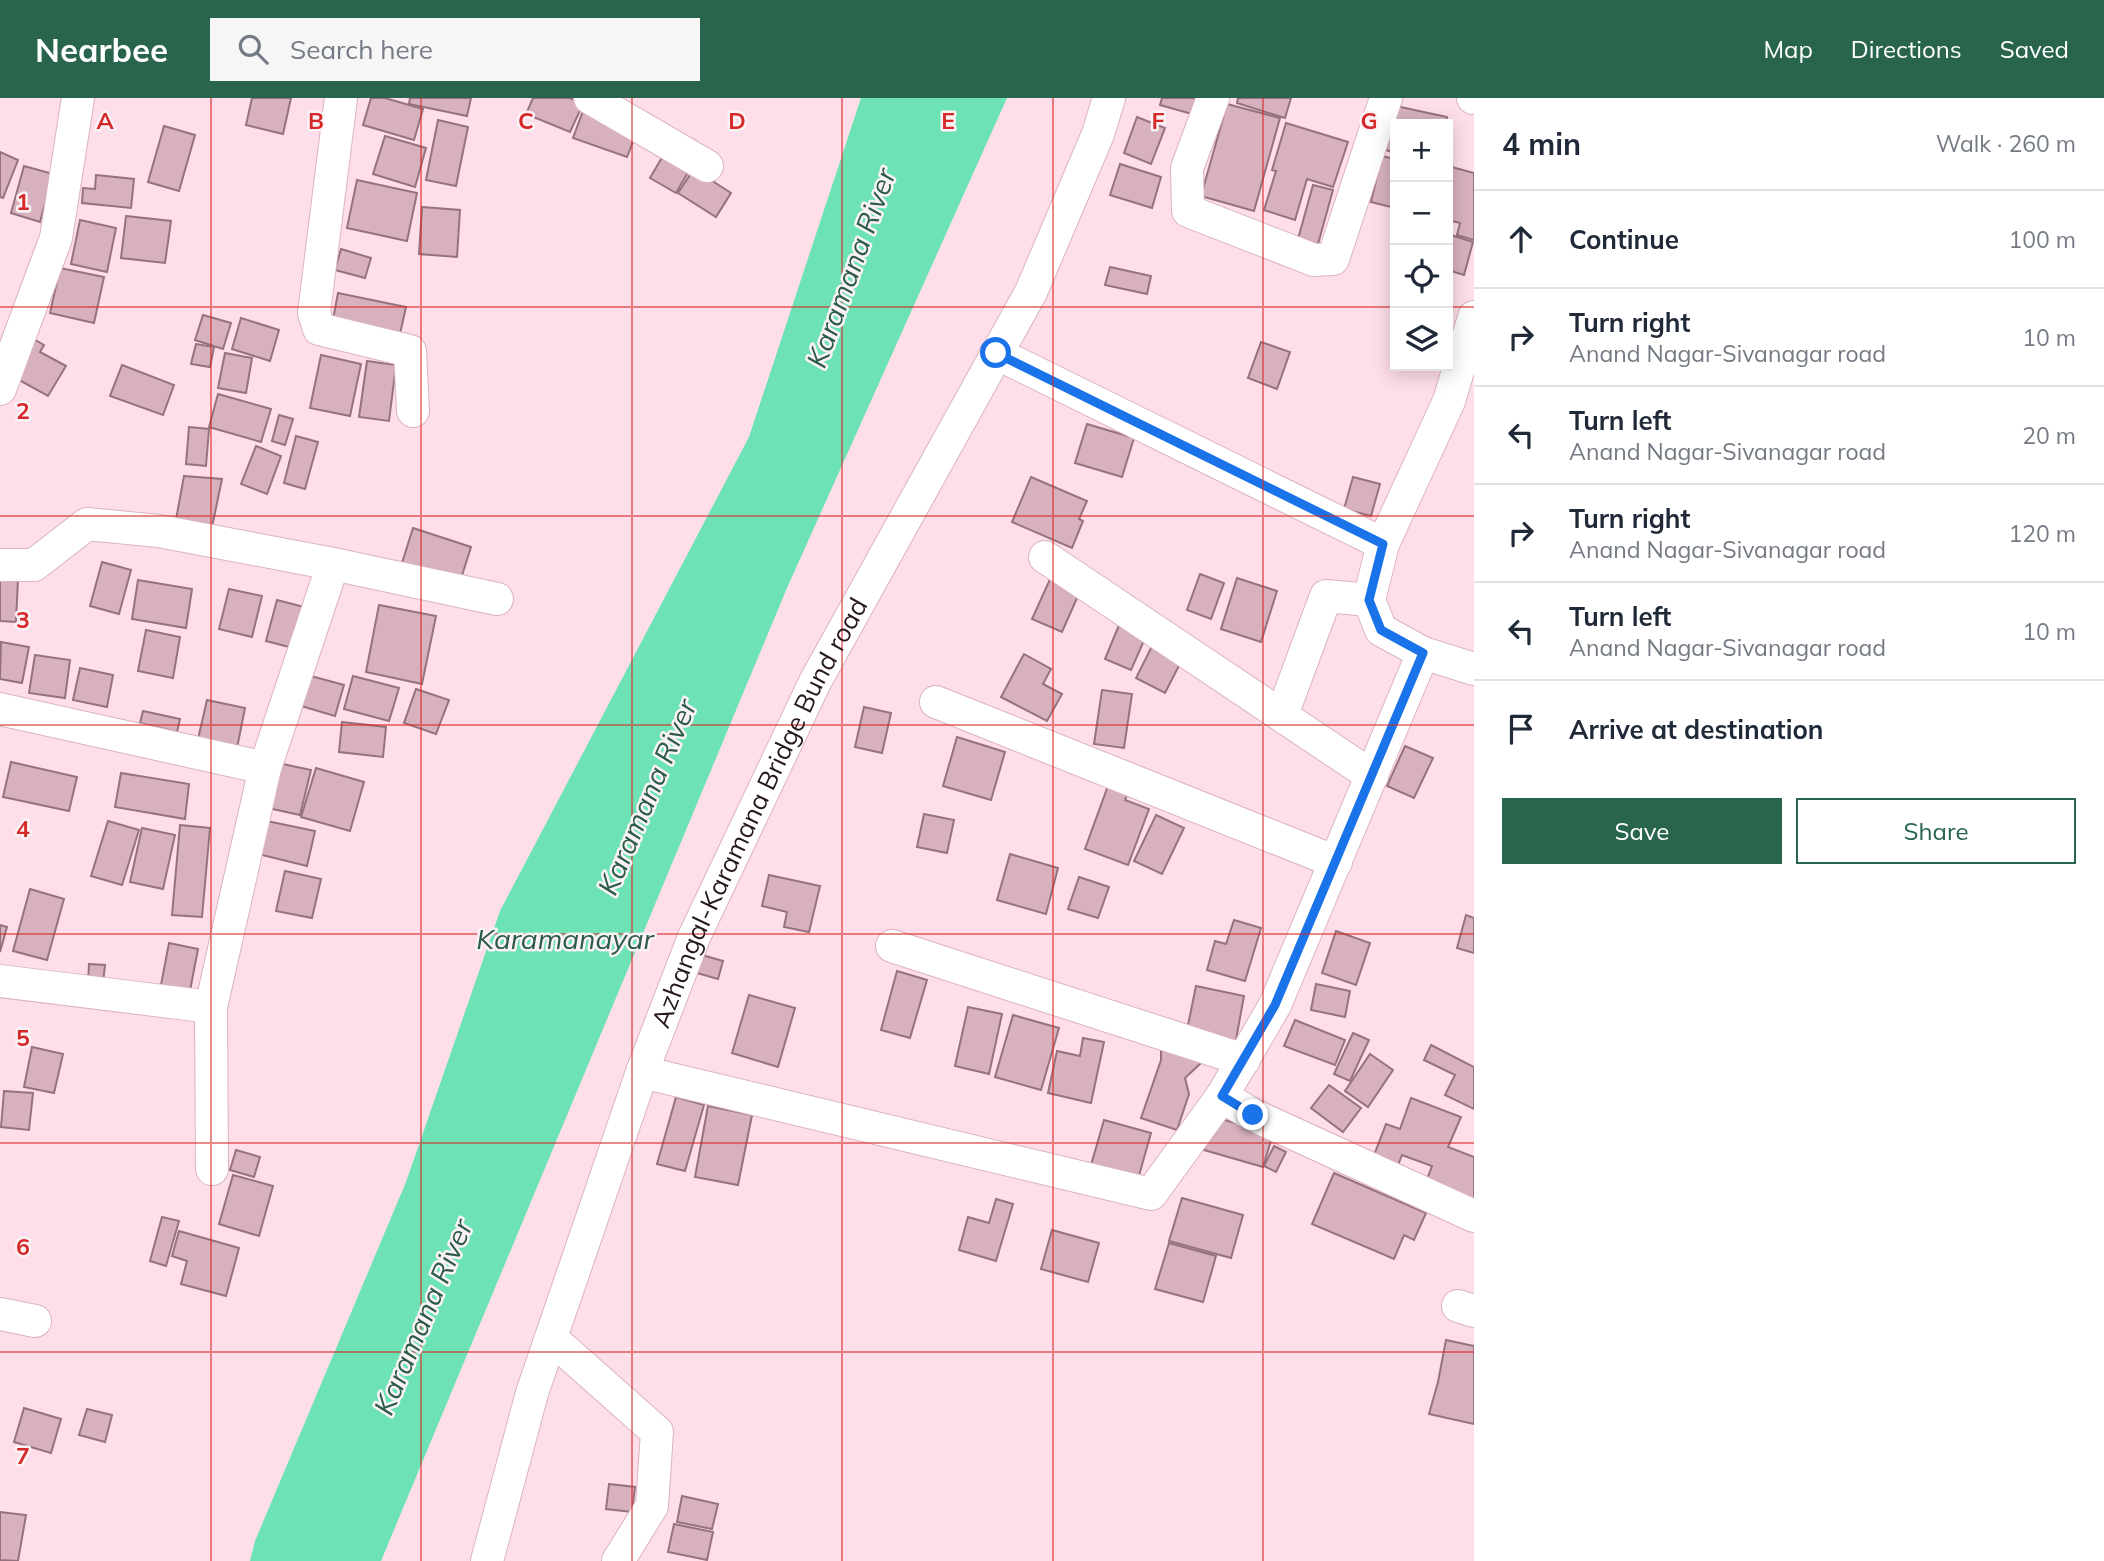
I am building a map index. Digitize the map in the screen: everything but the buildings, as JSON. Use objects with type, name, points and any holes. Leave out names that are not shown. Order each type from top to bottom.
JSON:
[{"type":"street","points":[[0,389],[56,238],[78,98]]},
{"type":"street","points":[[341,98],[314,313],[319,329],[410,351],[413,411]]},
{"type":"street","points":[[590,98],[707,166]]},
{"type":"street","name":"Azhangal-Karamana Bridge Bund road","points":[[487,1561],[532,1393],[642,1072],[694,937],[815,682],[1031,292],[1098,134],[1110,98]]},
{"type":"street","points":[[1213,98],[1187,168],[1188,211],[1314,260],[1333,259],[1386,98]]},
{"type":"street","points":[[1474,317],[1462,404],[1383,544],[1369,600],[1381,630],[1423,653],[1474,669]]},
{"type":"street","points":[[996,353],[1383,544]]},
{"type":"street","points":[[0,565],[34,565],[88,524],[159,531],[497,598]]},
{"type":"street","points":[[1045,557],[1372,776]]},
{"type":"street","points":[[212,1169],[211,1007],[265,768],[333,564]]},
{"type":"street","points":[[1282,715],[1326,596],[1369,600]]},
{"type":"street","points":[[642,1072],[1151,1194],[1222,1096],[1275,1005],[1423,653]]},
{"type":"street","points":[[936,702],[1336,862]]},
{"type":"street","points":[[0,709],[265,768]]},
{"type":"street","points":[[892,946],[1244,1060]]},
{"type":"street","points":[[0,981],[211,1007]]},
{"type":"street","points":[[1222,1096],[1253,1115],[1474,1216]]},
{"type":"street","points":[[0,1314],[35,1321]]},
{"type":"street","points":[[551,1338],[657,1432],[652,1506],[618,1561]]},
{"type":"water","name":"Karamanayar","points":[[861,98],[1007,98],[787,588],[381,1561],[250,1561],[255,1541],[406,1182],[500,911],[749,437]]},
{"type":"route","points":[[996,353],[1383,544],[1369,600],[1381,630],[1423,653],[1275,1005],[1222,1096],[1253,1115]]},
{"type":"water label","name":"Karamana River","points":[[851,268]]},
{"type":"water label","name":"Karamana River","points":[[647,797]]},
{"type":"water label","name":"Karamana River","points":[[423,1317]]}]
